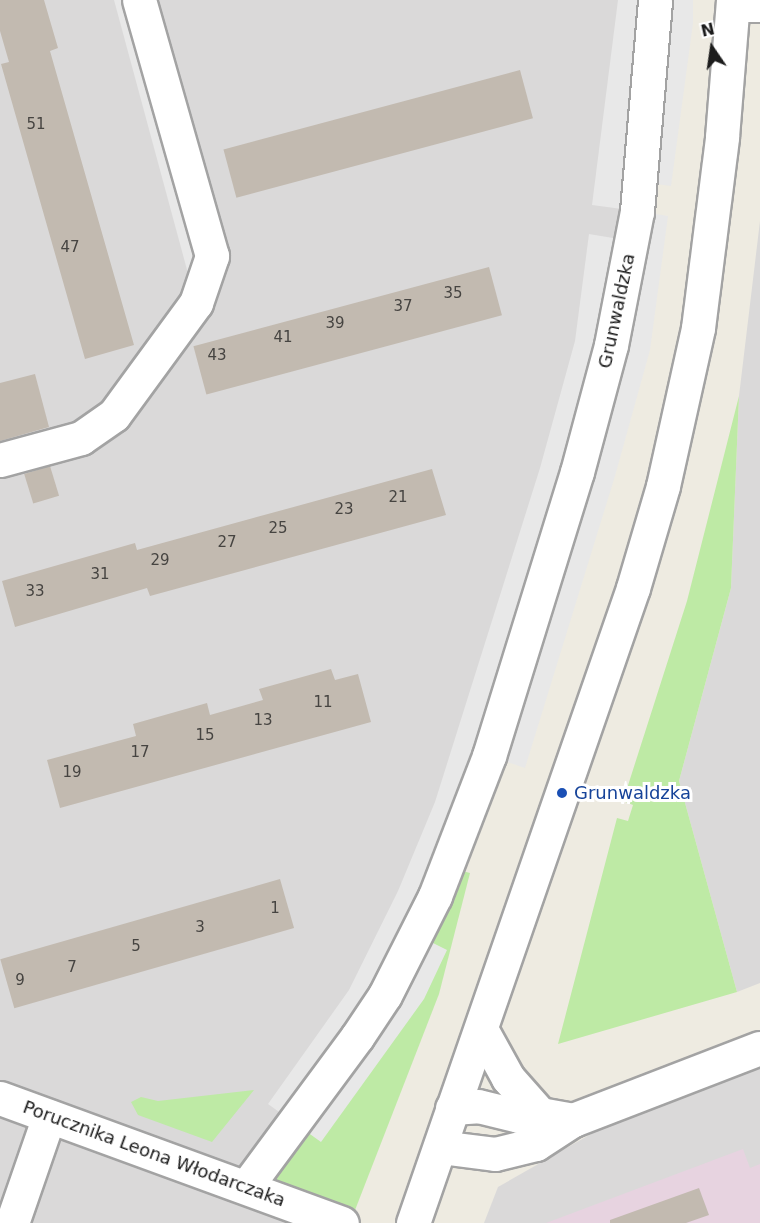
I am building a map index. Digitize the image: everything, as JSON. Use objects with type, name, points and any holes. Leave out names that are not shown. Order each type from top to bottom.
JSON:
[{"type":"street","points":[[0,460],[81,438],[114,416],[196,303],[212,256],[139,0]]},
{"type":"street","name":"Grunwaldzka","points":[[246,1187],[357,1037],[385,994],[435,896],[486,766],[577,472],[611,345],[637,211],[655,0]]},
{"type":"street","points":[[413,1223],[633,588],[663,486],[699,328],[722,137],[742,3]]},
{"type":"street","points":[[481,1029],[508,1078],[540,1114]]},
{"type":"street","points":[[440,1147],[495,1154],[536,1144],[573,1120],[760,1048]]},
{"type":"street","name":"Porucznika Leona Włodarczaka","points":[[0,1098],[342,1223]]},
{"type":"street","points":[[452,1108],[478,1106],[519,1116],[540,1114],[573,1120]]},
{"type":"street","points":[[12,1223],[49,1116]]},
{"type":"shaded area","points":[[0,0],[655,0],[637,211],[342,1223],[0,1223]]},
{"type":"shaded area","points":[[114,0],[138,0],[212,256],[196,303]]},
{"type":"shaded area","points":[[618,0],[693,0],[693,23],[671,186],[640,182],[637,211],[592,205]]},
{"type":"shaded area","points":[[637,211],[668,216],[650,350],[615,476],[525,768],[490,756],[447,867],[431,942],[447,950],[424,999],[321,1142],[268,1104],[349,990],[398,891],[435,802],[540,468],[575,341],[589,234],[631,241]]},
{"type":"shaded area","points":[[760,221],[760,983],[737,992],[679,781],[731,588],[739,396]]},
{"type":"shaded area","points":[[760,1046],[760,1223],[484,1223],[498,1187],[707,1068]]},
{"type":"shaded area","points":[[743,1149],[750,1168],[760,1164],[760,1223],[546,1223]]},
{"type":"green space","points":[[739,396],[731,588],[679,781],[737,992],[558,1044],[617,818],[628,821],[633,805],[623,801],[687,601]]},
{"type":"green space","points":[[447,867],[470,873],[439,994],[350,1223],[246,1187]]},
{"type":"green space","points":[[254,1090],[212,1142],[138,1115],[131,1102],[141,1097],[158,1101]]},
{"type":"building","points":[[0,0],[44,0],[58,48],[50,51],[134,345],[85,359],[1,64],[9,62],[0,31]]},
{"type":"building","points":[[520,70],[533,118],[236,198],[223,149]]},
{"type":"building","points":[[489,267],[502,315],[206,394],[193,346]]},
{"type":"building","points":[[35,374],[49,427],[0,441],[0,383]]},
{"type":"building","points":[[50,466],[59,496],[33,504],[24,474]]},
{"type":"building","points":[[432,469],[446,515],[150,596],[147,588],[15,627],[2,581],[135,543],[137,550]]},
{"type":"building","points":[[331,669],[335,680],[358,674],[371,722],[60,808],[47,760],[136,736],[133,724],[207,703],[210,715],[263,700],[259,689]]},
{"type":"building","points":[[280,879],[294,928],[14,1008],[0,959]]},
{"type":"building","points":[[699,1188],[709,1215],[686,1223],[610,1223],[610,1220]]},
{"type":"place","name":"Grunwaldzka","points":[[562,793]]}]
